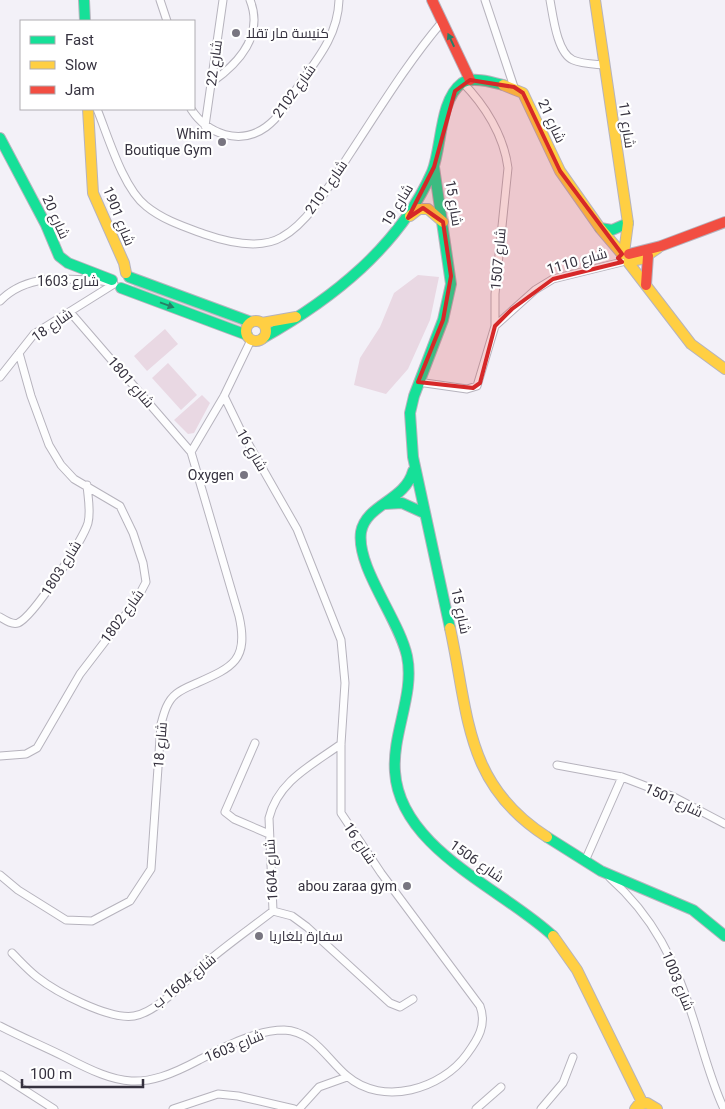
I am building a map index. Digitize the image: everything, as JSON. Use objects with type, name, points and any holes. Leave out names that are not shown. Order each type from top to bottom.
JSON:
[{"type":"street","points":[[84,0],[85,20]]},
{"type":"street","points":[[160,0],[167,20]]},
{"type":"street","name":"شارع 22","points":[[205,126],[223,0]]},
{"type":"street","points":[[212,82],[230,69],[248,45],[254,31],[254,17],[250,0]]},
{"type":"street","name":"شارع 2102","points":[[192,110],[205,126],[229,136],[248,136],[266,127],[273,121],[329,42],[338,16],[339,0]]},
{"type":"street","points":[[432,0],[466,81],[514,87],[485,0]]},
{"type":"street","points":[[550,0],[557,35],[568,57],[579,62],[604,65]]},
{"type":"street","name":"شارع 11","points":[[595,0],[628,223],[626,258]]},
{"type":"street","name":"شارع 2101","points":[[97,110],[128,182],[146,206],[171,221],[208,235],[249,244],[275,240],[283,237],[317,202],[399,79],[442,22]]},
{"type":"street","name":"شارع 19","points":[[263,338],[302,316],[343,284],[373,258],[408,218],[434,167],[447,112],[455,91],[466,81]]},
{"type":"street","name":"شارع 1507","points":[[418,382],[467,389],[477,386],[495,326],[495,294],[508,168],[506,152],[496,131],[466,81]]},
{"type":"street","name":"شارع 21","points":[[514,87],[523,93],[560,171],[600,228],[626,258],[664,312],[691,344],[725,369]]},
{"type":"street","name":"شارع 1901","points":[[88,110],[93,193],[124,263],[127,275]]},
{"type":"street","name":"شارع 20","points":[[0,138],[46,225],[56,253],[68,263],[115,284],[249,337]]},
{"type":"street","name":"شارع 15","points":[[434,167],[451,276],[449,300],[438,334],[418,382],[410,414],[413,458],[458,665],[467,724],[484,773],[514,812],[536,830],[601,871],[693,910],[725,936]]},
{"type":"street","points":[[408,218],[423,208],[428,209],[443,222]]},
{"type":"street","points":[[626,258],[725,222]]},
{"type":"street","points":[[600,228],[612,230],[628,223]]},
{"type":"street","points":[[626,258],[648,256],[661,246]]},
{"type":"street","points":[[646,285],[648,256]]},
{"type":"street","name":"شارع 1110","points":[[495,326],[535,290],[554,279],[626,258]]},
{"type":"street","points":[[127,275],[128,285],[115,284],[118,272],[127,275],[251,322]]},
{"type":"street","name":"شارع 1603","points":[[0,302],[15,288],[28,282],[80,279],[115,284]]},
{"type":"street","name":"شارع 18","points":[[0,377],[34,334],[115,284]]},
{"type":"street","name":"شارع 1801","points":[[70,312],[191,452]]},
{"type":"street","points":[[262,323],[302,316]]},
{"type":"street","points":[[191,452],[224,396],[249,337],[246,329],[251,322],[257,320],[262,323],[266,332],[263,338],[258,341],[249,337]]},
{"type":"street","name":"شارع 1802","points":[[0,756],[26,754],[37,748],[80,674],[136,601],[146,582],[143,562],[120,506],[74,478],[61,465],[48,445],[19,353]]},
{"type":"street","name":"شارع 16","points":[[224,396],[257,461],[297,529],[336,622],[343,650],[345,684],[340,803],[344,819],[381,873],[480,1006],[483,1014],[482,1028],[462,1062],[449,1074],[426,1086],[402,1091],[376,1090],[348,1077]]},
{"type":"street","name":"شارع 18","points":[[0,875],[54,914],[66,920],[92,921],[130,901],[151,868],[161,724],[166,706],[182,690],[229,668],[238,658],[243,642],[239,616],[191,452]]},
{"type":"street","name":"شارع 1506","points":[[413,458],[410,484],[384,504],[363,526],[361,543],[367,564],[392,616],[407,656],[409,678],[396,758],[398,788],[415,822],[439,851],[524,910],[555,938],[567,953],[614,1039],[639,1106]]},
{"type":"street","name":"شارع 1803","points":[[0,618],[18,623],[27,617],[44,596],[86,528],[90,510],[87,485]]},
{"type":"street","points":[[384,504],[402,503],[416,507],[424,513]]},
{"type":"street","points":[[255,743],[225,813],[269,834]]},
{"type":"street","name":"شارع 1604","points":[[341,744],[285,784],[272,804],[269,818],[269,834],[273,911],[292,916],[307,927],[390,1003],[400,1007],[413,999]]},
{"type":"street","name":"شارع 1501","points":[[557,765],[622,777],[674,797],[725,824]]},
{"type":"street","points":[[585,861],[622,777]]},
{"type":"street","name":"شارع 1003","points":[[601,871],[642,909],[668,953],[683,987],[709,1074],[724,1109]]},
{"type":"street","name":"شارع 1604 ب","points":[[12,953],[37,977],[58,990],[104,1012],[132,1017],[148,1011],[168,996],[208,961],[273,911]]},
{"type":"street","name":"شارع 1603","points":[[0,1026],[96,1074],[127,1082],[147,1081],[175,1073],[207,1056],[261,1034],[273,1031],[292,1031],[308,1037],[348,1077]]},
{"type":"street","points":[[541,1109],[563,1083],[573,1057]]},
{"type":"street","points":[[1,1075],[54,1109]]},
{"type":"street","points":[[299,1109],[319,1087],[348,1077]]},
{"type":"street","points":[[476,1109],[501,1087]]},
{"type":"street","points":[[173,1109],[218,1094],[238,1096],[294,1109]]},
{"type":"street","points":[[639,1106],[652,1105],[657,1109]]},
{"type":"highlighted area","points":[[470,80],[514,87],[523,93],[560,171],[622,254],[618,258],[622,262],[553,279],[512,309],[495,326],[480,383],[473,388],[418,382],[443,320],[451,276],[443,222],[423,208],[408,218],[434,167],[455,91]]},
{"type":"shaded area","points":[[418,275],[439,277],[430,320],[408,369],[386,394],[354,385],[360,358],[380,327],[394,293]]},
{"type":"shaded area","points":[[134,284],[243,324],[241,328],[133,289]]},
{"type":"shaded area","points":[[165,329],[178,344],[147,371],[134,356]]},
{"type":"shaded area","points":[[168,363],[197,395],[181,410],[152,378]]},
{"type":"shaded area","points":[[202,395],[210,403],[194,433],[188,434],[174,420]]},
{"type":"traffic: fast","points":[[84,0],[85,20]]},
{"type":"traffic: fast","points":[[263,338],[289,323],[338,288],[382,247],[401,224],[418,199],[432,172],[445,112],[449,101],[462,83],[471,80],[482,80],[503,85]]},
{"type":"traffic: fast","points":[[0,138],[46,225],[59,256],[68,263],[112,280]]},
{"type":"traffic: fast","points":[[434,167],[451,284],[443,320],[414,396],[410,413],[413,457],[450,628]]},
{"type":"traffic: fast","points":[[600,228],[612,230],[628,223]]},
{"type":"traffic: fast","points":[[129,277],[251,322]]},
{"type":"traffic: fast","points":[[121,288],[247,335]]},
{"type":"traffic: fast","points":[[413,471],[409,481],[402,489],[370,515],[364,523],[361,532],[361,546],[365,561],[403,641],[407,656],[409,670],[408,685],[395,757],[395,772],[401,799],[415,824],[434,845],[457,865],[553,936]]},
{"type":"traffic: fast","points":[[385,504],[402,503],[424,513]]},
{"type":"traffic: fast","points":[[547,837],[601,871],[693,910],[725,936]]},
{"type":"traffic: slow","points":[[595,0],[628,223],[624,253]]},
{"type":"traffic: slow","points":[[503,85],[523,93],[560,171],[600,228],[622,254]]},
{"type":"traffic: slow","points":[[88,110],[93,193],[124,263],[126,273]]},
{"type":"traffic: slow","points":[[410,216],[419,209],[428,209],[443,222]]},
{"type":"traffic: slow","points":[[629,261],[642,259],[658,248]]},
{"type":"traffic: slow","points":[[628,262],[691,344],[725,369]]},
{"type":"traffic: slow","points":[[262,323],[296,317]]},
{"type":"traffic: slow","points":[[256,321],[263,324],[266,331],[263,338],[256,341],[249,338],[246,331],[249,324],[256,321]]},
{"type":"traffic: slow","points":[[450,628],[467,718],[474,745],[485,770],[500,794],[520,816],[547,837]]},
{"type":"traffic: slow","points":[[553,936],[577,970],[643,1104]]},
{"type":"traffic: slow","points":[[635,1109],[638,1105],[647,1103],[657,1109]]},
{"type":"traffic: jam","points":[[432,0],[470,80]]},
{"type":"traffic: jam","points":[[629,254],[661,246],[725,222]]},
{"type":"traffic: jam","points":[[646,285],[648,256]]},
{"type":"place","name":"كنيسة مار تقلا","points":[[236,33]]},
{"type":"place","name":"Whim Boutique Gym","points":[[222,142]]},
{"type":"place","name":"Oxygen","points":[[244,475]]},
{"type":"place","name":"abou zaraa gym","points":[[407,886]]},
{"type":"place","name":"سفارة بلغاريا","points":[[259,936]]}]
